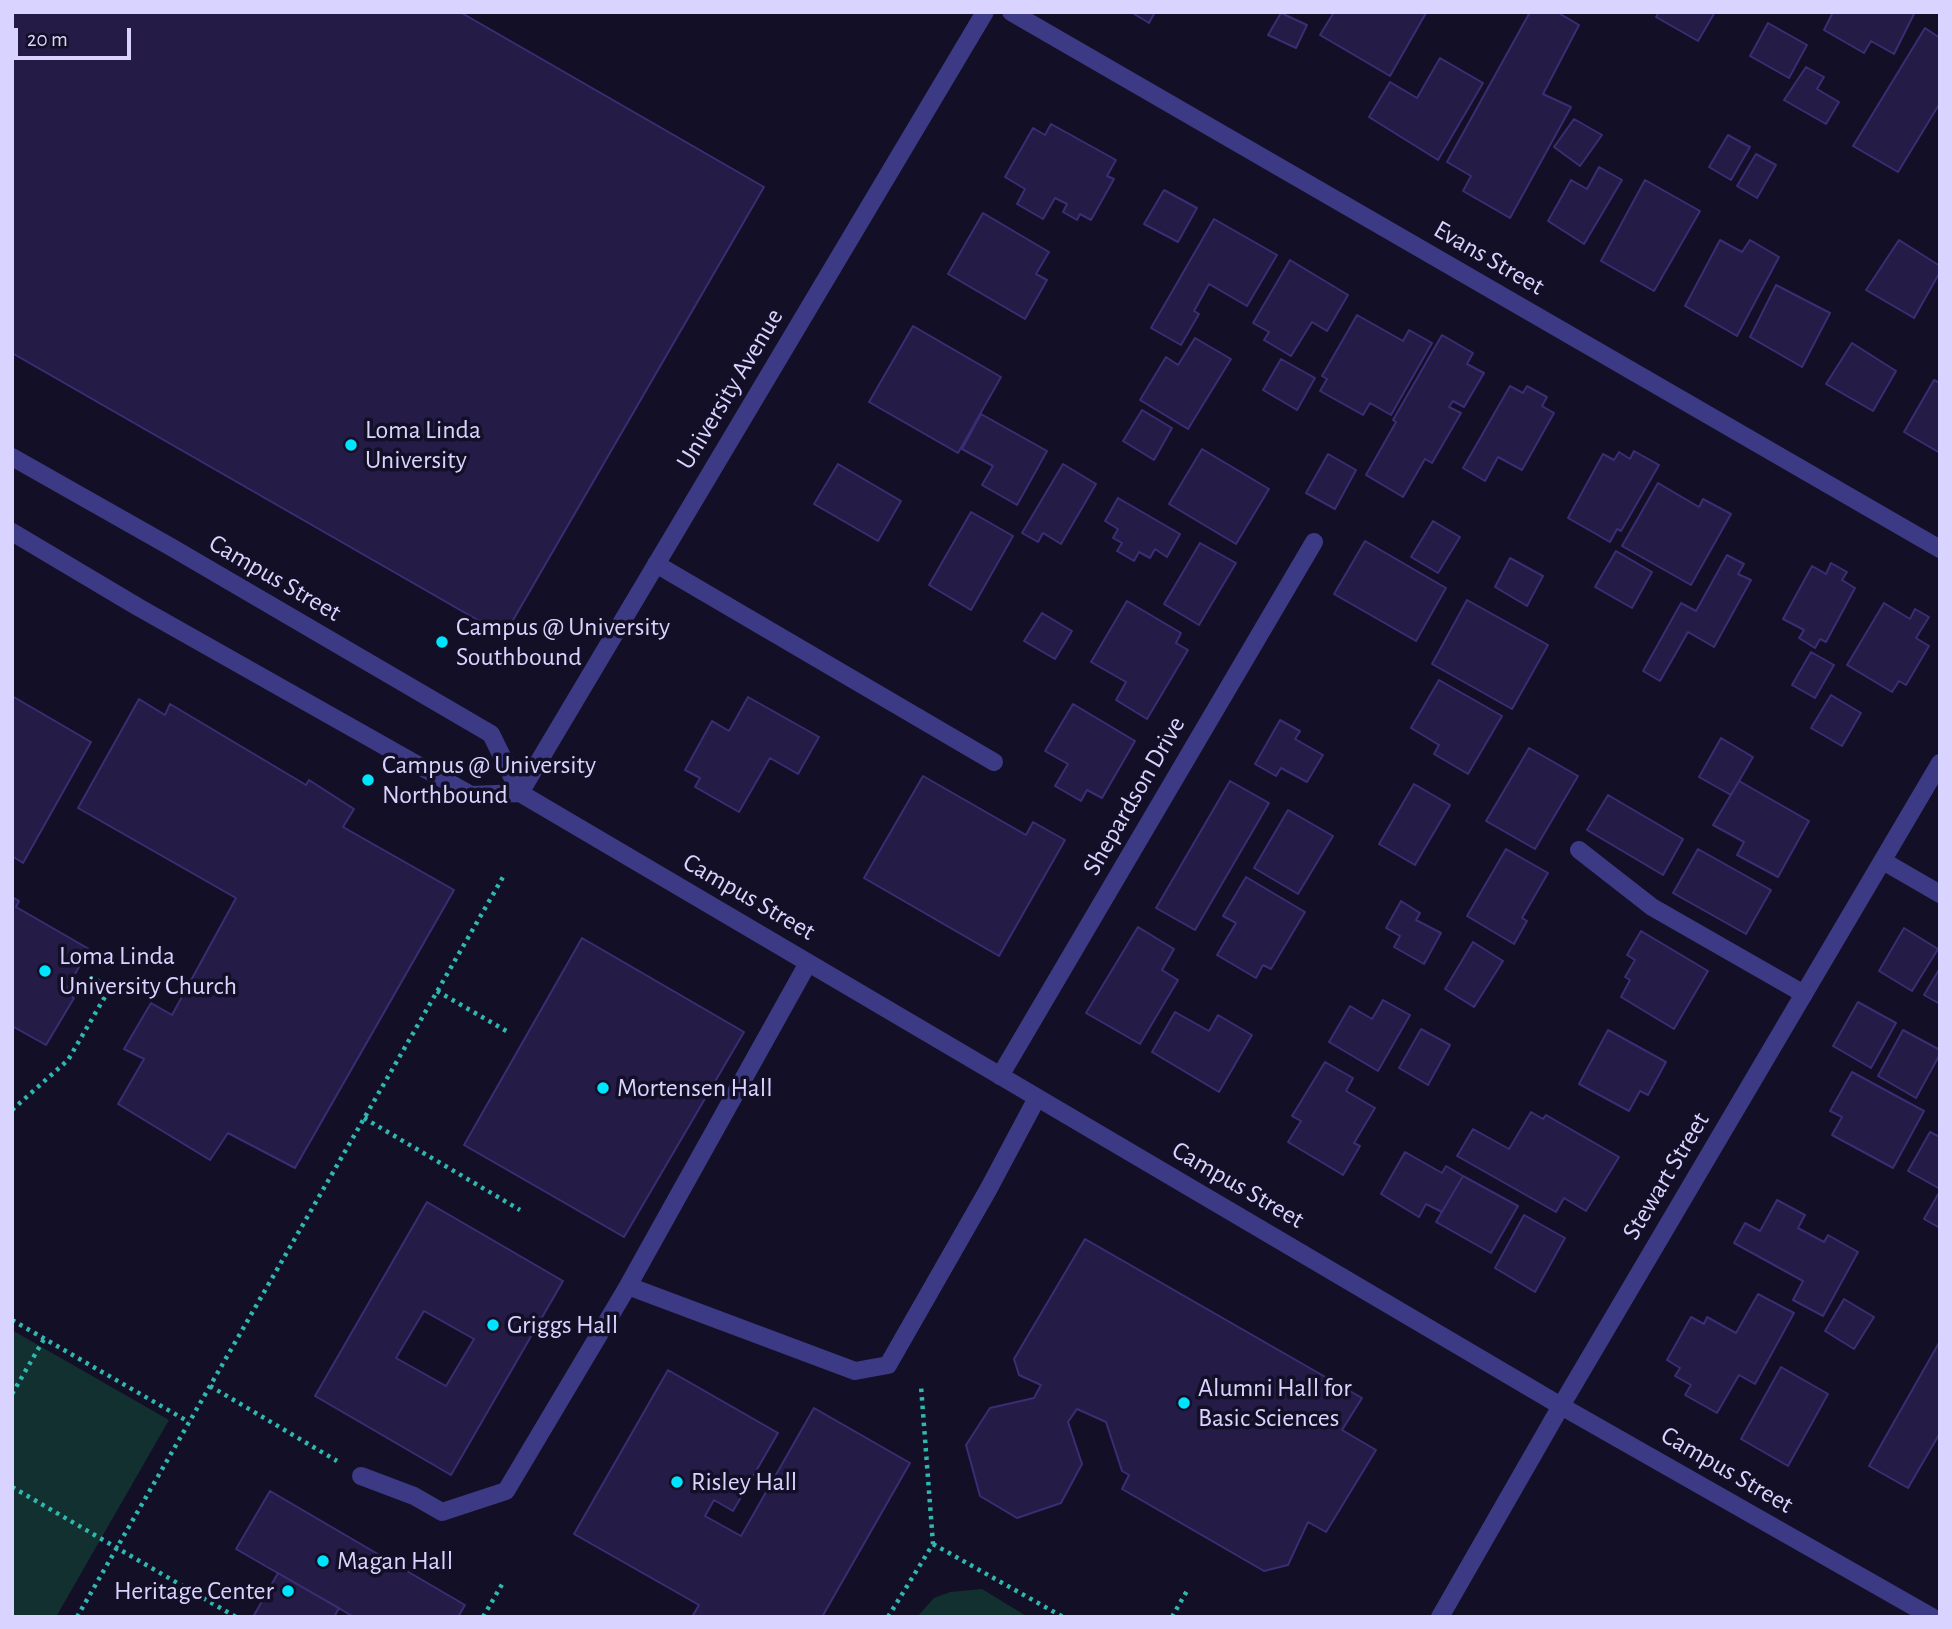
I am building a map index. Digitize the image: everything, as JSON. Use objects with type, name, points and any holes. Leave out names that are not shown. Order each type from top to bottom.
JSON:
[{"type":"street","name":"University Avenue","points":[[520,793],[985,12]]},
{"type":"street","name":"Evans Street","points":[[1011,12],[1940,549]]},
{"type":"street","name":"Campus Street","points":[[12,457],[491,734],[520,793],[1561,1406],[1932,1617]]},
{"type":"street","points":[[12,532],[150,614],[471,795],[520,793]]},
{"type":"street","name":"Shepardson Drive","points":[[1000,1076],[1314,542]]},
{"type":"street","points":[[656,564],[994,762]]},
{"type":"street","name":"Stewart Street","points":[[1440,1617],[1561,1406],[1940,763]]},
{"type":"street","points":[[1579,850],[1652,907],[1804,995]]},
{"type":"street","points":[[1883,861],[1940,894]]},
{"type":"street","points":[[361,1476],[414,1496],[442,1512],[506,1491],[628,1286],[808,963]]},
{"type":"street","points":[[628,1286],[855,1371],[888,1365],[1037,1098]]},
{"type":"path","points":[[77,1617],[503,877]]},
{"type":"path","points":[[12,1110],[68,1060],[110,988],[86,974]]},
{"type":"path","points":[[437,991],[508,1032]]},
{"type":"path","points":[[364,1118],[520,1210]]},
{"type":"path","points":[[12,1320],[189,1422]]},
{"type":"path","points":[[12,1394],[44,1339]]},
{"type":"path","points":[[210,1386],[361,1476]]},
{"type":"path","points":[[888,1617],[933,1544],[921,1386]]},
{"type":"path","points":[[12,1487],[236,1617]]},
{"type":"path","points":[[933,1544],[1062,1617]]},
{"type":"path","points":[[483,1617],[503,1581]]},
{"type":"path","points":[[1171,1617],[1188,1590]]},
{"type":"green space","points":[[12,1330],[169,1420],[56,1617],[12,1617]]},
{"type":"green space","points":[[982,1589],[1028,1617],[917,1617],[934,1598],[950,1592]]},
{"type":"building","points":[[12,12],[460,12],[764,187],[509,627],[495,630],[12,353]]},
{"type":"building","points":[[1131,12],[1155,12],[1149,23]]},
{"type":"building","points":[[1334,12],[1426,13],[1390,76],[1320,35]]},
{"type":"building","points":[[1530,12],[1557,12],[1579,25],[1543,94],[1571,107],[1510,218],[1463,191],[1471,176],[1447,162]]},
{"type":"building","points":[[1659,12],[1715,12],[1698,41],[1656,17]]},
{"type":"building","points":[[1833,12],[1915,12],[1894,54],[1871,41],[1864,53],[1824,30]]},
{"type":"building","points":[[1281,13],[1307,25],[1296,48],[1268,35]]},
{"type":"building","points":[[1768,23],[1807,45],[1789,78],[1750,56]]},
{"type":"building","points":[[1925,28],[1940,38],[1940,103],[1898,172],[1853,146]]},
{"type":"building","points":[[1440,58],[1483,83],[1438,160],[1369,117],[1390,82],[1417,98]]},
{"type":"building","points":[[1806,67],[1824,77],[1817,89],[1839,102],[1826,124],[1784,100]]},
{"type":"building","points":[[1574,119],[1602,135],[1580,166],[1554,147]]},
{"type":"building","points":[[1051,124],[1116,160],[1107,176],[1114,179],[1091,220],[1080,214],[1077,220],[1063,212],[1067,204],[1055,198],[1043,219],[1017,204],[1025,189],[1005,177],[1033,128],[1045,135]]},
{"type":"building","points":[[1728,135],[1750,147],[1731,180],[1709,167]]},
{"type":"building","points":[[1756,154],[1776,165],[1757,198],[1737,186]]},
{"type":"building","points":[[1599,167],[1622,180],[1584,244],[1548,221],[1571,180],[1587,189]]},
{"type":"building","points":[[1645,180],[1700,211],[1654,291],[1601,261]]},
{"type":"building","points":[[1164,190],[1197,208],[1178,242],[1144,224]]},
{"type":"building","points":[[983,213],[1049,252],[1036,274],[1047,280],[1025,319],[948,274]]},
{"type":"building","points":[[1214,219],[1277,255],[1247,306],[1209,284],[1194,311],[1199,314],[1181,345],[1151,328]]},
{"type":"building","points":[[1720,240],[1742,252],[1750,240],[1779,257],[1737,336],[1685,306]]},
{"type":"building","points":[[1899,240],[1940,266],[1940,272],[1914,318],[1866,290]]},
{"type":"building","points":[[1290,260],[1348,295],[1327,331],[1312,322],[1291,356],[1264,340],[1269,332],[1253,323]]},
{"type":"building","points":[[1776,285],[1830,313],[1802,367],[1750,337]]},
{"type":"building","points":[[1357,315],[1403,341],[1409,330],[1432,343],[1391,415],[1370,403],[1363,415],[1320,391],[1327,379],[1322,376]]},
{"type":"building","points":[[913,326],[1001,377],[958,453],[869,402]]},
{"type":"building","points":[[1442,335],[1473,353],[1467,364],[1484,373],[1464,407],[1453,401],[1449,407],[1461,413],[1432,463],[1425,459],[1403,497],[1366,475],[1396,422],[1393,420]]},
{"type":"building","points":[[1195,338],[1231,359],[1188,429],[1140,400],[1166,357],[1178,365]]},
{"type":"building","points":[[1852,343],[1896,371],[1873,411],[1826,384]]},
{"type":"building","points":[[1281,359],[1315,378],[1297,410],[1263,390]]},
{"type":"building","points":[[1934,380],[1940,383],[1940,453],[1904,432]]},
{"type":"building","points":[[1510,386],[1523,393],[1527,386],[1547,397],[1542,406],[1554,413],[1522,470],[1498,457],[1485,481],[1463,468]]},
{"type":"building","points":[[1142,410],[1172,428],[1154,460],[1123,441]]},
{"type":"building","points":[[981,414],[1047,451],[1017,505],[982,485],[993,466],[962,449]]},
{"type":"building","points":[[1202,449],[1269,489],[1236,544],[1169,504]]},
{"type":"building","points":[[1634,451],[1659,465],[1621,531],[1617,529],[1610,542],[1568,518],[1603,454],[1614,460],[1619,452],[1630,459]]},
{"type":"building","points":[[1328,454],[1356,470],[1335,509],[1306,493]]},
{"type":"building","points":[[838,464],[901,501],[878,541],[814,504]]},
{"type":"building","points":[[1063,464],[1096,484],[1061,544],[1043,533],[1038,542],[1022,533]]},
{"type":"building","points":[[1658,483],[1699,507],[1703,499],[1731,514],[1691,585],[1622,546]]},
{"type":"building","points":[[1118,498],[1180,534],[1167,557],[1155,549],[1150,558],[1139,552],[1134,561],[1117,551],[1122,543],[1113,538],[1118,529],[1105,521]]},
{"type":"building","points":[[971,512],[1013,536],[971,610],[929,585]]},
{"type":"building","points":[[1433,521],[1460,537],[1438,573],[1411,557]]},
{"type":"building","points":[[1365,541],[1446,588],[1416,641],[1334,594]]},
{"type":"building","points":[[1200,543],[1236,563],[1199,625],[1164,604]]},
{"type":"building","points":[[1616,551],[1652,572],[1632,608],[1595,587]]},
{"type":"building","points":[[1727,555],[1744,564],[1738,574],[1751,580],[1714,647],[1688,632],[1660,681],[1643,671],[1681,603],[1696,611]]},
{"type":"building","points":[[1510,558],[1543,576],[1527,606],[1495,587]]},
{"type":"building","points":[[1831,563],[1847,572],[1842,580],[1855,588],[1826,642],[1820,639],[1815,648],[1799,638],[1804,630],[1783,619],[1812,566],[1826,574]]},
{"type":"building","points":[[1467,600],[1548,645],[1512,709],[1432,664]]},
{"type":"building","points":[[1127,601],[1181,633],[1176,643],[1188,650],[1147,719],[1116,700],[1126,682],[1091,662]]},
{"type":"building","points":[[1884,603],[1910,619],[1915,609],[1929,617],[1916,638],[1929,646],[1906,685],[1899,681],[1892,692],[1847,665]]},
{"type":"building","points":[[1042,613],[1072,631],[1055,659],[1024,641]]},
{"type":"building","points":[[1811,652],[1834,665],[1815,698],[1792,685]]},
{"type":"building","points":[[1439,680],[1502,716],[1468,774],[1434,754],[1439,745],[1411,728]]},
{"type":"building","points":[[1831,695],[1861,713],[1842,746],[1811,728]]},
{"type":"building","points":[[12,696],[91,742],[23,863],[12,856]]},
{"type":"building","points":[[748,697],[819,737],[798,774],[770,758],[739,812],[695,787],[700,778],[685,770],[712,721],[729,731]]},
{"type":"building","points":[[139,699],[165,715],[170,704],[306,785],[309,780],[354,809],[343,827],[454,890],[295,1168],[228,1133],[210,1160],[118,1104],[144,1059],[124,1049],[151,1003],[172,1015],[236,898],[78,808]]},
{"type":"building","points":[[1073,704],[1135,741],[1102,798],[1087,790],[1081,801],[1055,786],[1068,764],[1045,751]]},
{"type":"building","points":[[1280,720],[1300,731],[1295,739],[1323,755],[1307,782],[1281,768],[1276,776],[1255,764]]},
{"type":"building","points":[[1721,738],[1753,757],[1731,795],[1699,777]]},
{"type":"building","points":[[1529,748],[1578,776],[1535,849],[1486,821]]},
{"type":"building","points":[[923,776],[1026,835],[1033,822],[1065,840],[999,956],[864,878]]},
{"type":"building","points":[[1230,781],[1269,803],[1195,930],[1156,908]]},
{"type":"building","points":[[1739,781],[1809,821],[1778,877],[1737,855],[1744,842],[1713,825]]},
{"type":"building","points":[[1414,784],[1450,805],[1415,865],[1379,844]]},
{"type":"building","points":[[1608,795],[1683,839],[1663,875],[1587,830]]},
{"type":"building","points":[[1288,810],[1333,836],[1298,894],[1254,868]]},
{"type":"building","points":[[1506,849],[1548,873],[1522,918],[1527,921],[1514,944],[1467,916]]},
{"type":"building","points":[[1698,849],[1771,890],[1746,934],[1673,893]]},
{"type":"building","points":[[1246,877],[1305,912],[1271,969],[1263,965],[1256,978],[1217,955],[1236,923],[1223,916]]},
{"type":"building","name":"Loma Linda University Church","points":[[12,897],[19,901],[16,907],[89,949],[65,992],[74,998],[46,1045],[12,1026]]},
{"type":"building","points":[[1401,901],[1420,913],[1416,920],[1441,933],[1424,964],[1394,947],[1400,936],[1386,928]]},
{"type":"building","points":[[1138,927],[1174,949],[1162,970],[1178,980],[1140,1044],[1086,1013]]},
{"type":"building","points":[[1904,928],[1938,949],[1912,991],[1879,971]]},
{"type":"building","points":[[1641,931],[1708,971],[1674,1029],[1621,997],[1630,980],[1625,977],[1635,960],[1627,955]]},
{"type":"building","name":"Mortensen Hall","points":[[582,938],[744,1032],[624,1237],[464,1145]]},
{"type":"building","points":[[1473,942],[1503,961],[1474,1007],[1445,989]]},
{"type":"building","points":[[1940,968],[1940,1004],[1924,995]]},
{"type":"building","points":[[1383,1000],[1410,1015],[1378,1071],[1329,1042],[1350,1006],[1372,1019]]},
{"type":"building","points":[[1858,1002],[1896,1023],[1871,1068],[1833,1046]]},
{"type":"building","points":[[1175,1012],[1209,1031],[1218,1015],[1252,1035],[1219,1092],[1152,1052]]},
{"type":"building","points":[[1421,1029],[1450,1045],[1428,1085],[1399,1068]]},
{"type":"building","points":[[1608,1030],[1666,1062],[1648,1095],[1640,1091],[1629,1111],[1579,1084]]},
{"type":"building","points":[[1903,1030],[1940,1050],[1916,1098],[1878,1076]]},
{"type":"building","points":[[1325,1062],[1353,1078],[1346,1091],[1375,1108],[1354,1143],[1360,1146],[1343,1175],[1288,1142],[1301,1121],[1292,1116]]},
{"type":"building","points":[[1852,1072],[1924,1111],[1893,1168],[1832,1135],[1842,1117],[1830,1111]]},
{"type":"building","points":[[1531,1112],[1543,1119],[1546,1115],[1619,1157],[1586,1211],[1564,1198],[1556,1212],[1457,1156],[1473,1129],[1509,1149]]},
{"type":"building","points":[[1930,1132],[1940,1137],[1940,1189],[1908,1171]]},
{"type":"building","points":[[1405,1152],[1442,1173],[1446,1166],[1463,1176],[1442,1212],[1426,1204],[1419,1217],[1381,1194]]},
{"type":"building","points":[[1463,1176],[1518,1206],[1491,1253],[1436,1222]]},
{"type":"building","points":[[1940,1191],[1940,1228],[1924,1219]]},
{"type":"building","points":[[1777,1200],[1805,1215],[1798,1228],[1824,1242],[1828,1235],[1858,1252],[1823,1316],[1793,1300],[1803,1281],[1734,1243],[1745,1223],[1760,1231]]},
{"type":"building","name":"Griggs Hall","points":[[427,1202],[563,1281],[451,1475],[315,1396]],"holes":[[[424,1311],[474,1339],[446,1386],[396,1358]]]},
{"type":"building","points":[[1524,1215],[1565,1238],[1535,1292],[1495,1268]]},
{"type":"building","name":"Alumni Hall for Basic Sciences","points":[[1085,1239],[1362,1398],[1342,1430],[1376,1450],[1326,1532],[1308,1522],[1288,1565],[1264,1571],[1122,1489],[1129,1475],[1122,1471],[1106,1422],[1077,1409],[1068,1422],[1082,1464],[1061,1503],[1017,1518],[980,1496],[966,1445],[990,1408],[1034,1398],[1041,1385],[1019,1375],[1014,1359]]},
{"type":"building","points":[[1758,1294],[1794,1313],[1755,1384],[1739,1375],[1717,1413],[1685,1395],[1691,1385],[1675,1376],[1680,1368],[1667,1360],[1691,1317],[1704,1324],[1707,1317],[1736,1333]]},
{"type":"building","points":[[1844,1299],[1874,1317],[1854,1349],[1825,1331]]},
{"type":"building","points":[[1940,1341],[1940,1433],[1908,1488],[1869,1466]]},
{"type":"building","points":[[1781,1367],[1828,1394],[1788,1466],[1741,1439]]},
{"type":"building","name":"Risley Hall","points":[[668,1370],[778,1433],[733,1511],[714,1500],[705,1516],[741,1536],[814,1408],[910,1463],[822,1617],[692,1617],[699,1605],[574,1534]]},
{"type":"building","name":"Magan Hall","points":[[270,1491],[465,1605],[458,1617],[354,1617],[236,1549]]},
{"type":"building","name":"Heritage Center","points":[[278,1573],[339,1608],[334,1617],[253,1617]]},
{"type":"place","name":"Loma Linda University","points":[[351,445]]},
{"type":"place","name":"Campus @ University Southbound","points":[[442,642]]},
{"type":"place","name":"Campus @ University Northbound","points":[[368,780]]},
{"type":"place","name":"Loma Linda University Church","points":[[45,971]]},
{"type":"place","name":"Mortensen Hall","points":[[603,1088]]},
{"type":"place","name":"Griggs Hall","points":[[493,1325]]},
{"type":"place","name":"Alumni Hall for Basic Sciences","points":[[1184,1403]]},
{"type":"place","name":"Risley Hall","points":[[677,1482]]},
{"type":"place","name":"Magan Hall","points":[[323,1561]]},
{"type":"place","name":"Heritage Center","points":[[288,1591]]}]
